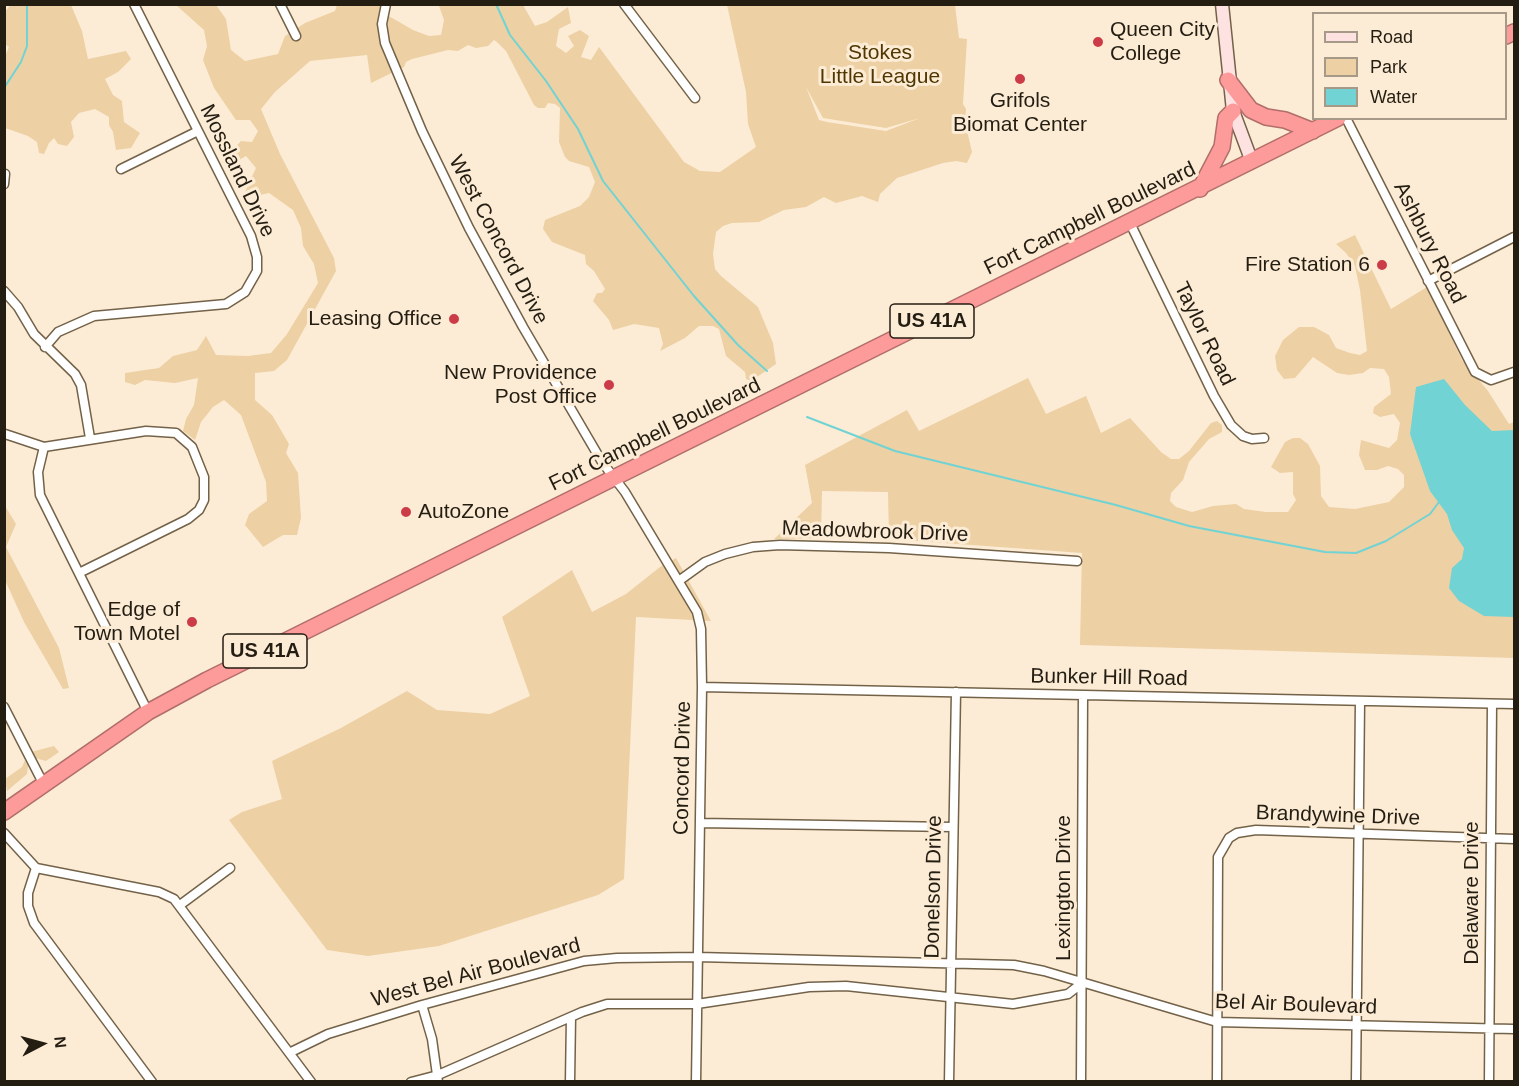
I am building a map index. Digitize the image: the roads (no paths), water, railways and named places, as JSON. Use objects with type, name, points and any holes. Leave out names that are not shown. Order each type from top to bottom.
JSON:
[{"type":"highway","points":[[1228,80],[1251,110],[1266,117],[1285,120],[1313,131]]},
{"type":"highway","points":[[1200,189],[1222,147],[1226,118],[1233,111]]},
{"type":"highway","name":"Fort Campbell Boulevard","points":[[4,812],[148,712],[253,657],[1200,189],[1334,120]]},
{"type":"street","name":"Mossland Drive","points":[[45,347],[58,332],[94,316],[226,304],[235,300],[252,282],[257,271],[256,247],[134,4]]},
{"type":"street","points":[[280,4],[296,36]]},
{"type":"street","name":"West Concord Drive","points":[[386,4],[382,24],[385,43],[440,170],[523,327],[615,478]]},
{"type":"street","points":[[624,4],[694,98]]},
{"type":"street","points":[[1222,4],[1228,80],[1233,111],[1252,162]]},
{"type":"street","name":"Ashbury Road","points":[[1347,120],[1475,372],[1486,380],[1515,372]]},
{"type":"street","points":[[121,169],[198,131]]},
{"type":"street","name":"Taylor Road","points":[[1130,223],[1214,396],[1231,425],[1243,436],[1251,439],[1264,438]]},
{"type":"street","points":[[1428,281],[1515,237]]},
{"type":"street","points":[[4,291],[45,347],[75,374],[81,385],[90,438]]},
{"type":"street","points":[[4,434],[44,447],[90,438],[162,430],[176,433],[192,447],[201,466],[206,491],[199,510],[188,519],[79,573]]},
{"type":"street","points":[[44,447],[38,472],[40,495],[148,712]]},
{"type":"street","name":"Concord Drive","points":[[615,478],[680,579],[697,612],[701,629],[696,1082]]},
{"type":"street","name":"Meadowbrook Drive","points":[[680,579],[705,562],[725,554],[780,545],[889,548],[1077,561]]},
{"type":"street","name":"Bunker Hill Road","points":[[702,687],[1515,704]]},
{"type":"street","name":"Donelson Drive","points":[[949,1082],[956,692]]},
{"type":"street","name":"Lexington Drive","points":[[1081,1082],[1083,695]]},
{"type":"street","points":[[1356,1082],[1360,700]]},
{"type":"street","name":"Delaware Drive","points":[[1490,1082],[1492,704]]},
{"type":"street","points":[[4,707],[43,783]]},
{"type":"street","points":[[700,822],[953,827]]},
{"type":"street","name":"Brandywine Drive","points":[[1217,1082],[1217,874],[1221,847],[1229,838],[1245,831],[1515,839]]},
{"type":"street","points":[[4,833],[36,868],[159,892],[174,899],[291,1052],[311,1082]]},
{"type":"street","points":[[36,868],[28,893],[28,906],[34,923],[152,1082]]},
{"type":"street","points":[[180,906],[230,868]]},
{"type":"street","name":"West Bel Air Boulevard","points":[[291,1052],[328,1034],[422,1005],[584,961],[698,957],[1014,965],[1044,971],[1082,983]]},
{"type":"street","points":[[411,1082],[438,1078],[571,1017],[607,1004],[697,1004],[809,987],[838,986],[1021,1004],[1068,994],[1082,983]]},
{"type":"street","name":"Bel Air Boulevard","points":[[1082,983],[1217,1022],[1515,1029]]},
{"type":"street","points":[[422,1005],[432,1039],[438,1078]]},
{"type":"street","points":[[570,1082],[571,1017]]},
{"type":"water","points":[[1444,379],[1465,405],[1492,431],[1514,430],[1514,617],[1484,616],[1459,601],[1449,588],[1452,568],[1462,559],[1464,548],[1452,530],[1447,514],[1430,491],[1410,434],[1416,387]]},
{"type":"waterway","points":[[4,88],[21,62],[27,46],[27,4]]},
{"type":"waterway","points":[[496,4],[510,35],[546,81],[578,129],[603,181],[694,296],[738,345],[767,371]]},
{"type":"waterway","points":[[807,417],[895,451],[1116,505],[1189,526],[1325,552],[1356,553],[1386,541],[1430,514],[1439,502]]},
{"type":"place","name":"Queen City College","points":[[1098,42]]},
{"type":"place","name":"Grifols Biomat Center","points":[[1020,79]]},
{"type":"place","name":"Fire Station 6","points":[[1382,265]]},
{"type":"place","name":"Leasing Office","points":[[454,319]]},
{"type":"place","name":"New Providence Post Office","points":[[609,385]]},
{"type":"place","name":"AutoZone","points":[[406,512]]},
{"type":"place","name":"Edge of Town Motel","points":[[192,622]]},
{"type":"park label","name":"Stokes Little League","points":[[880,65]]}]
